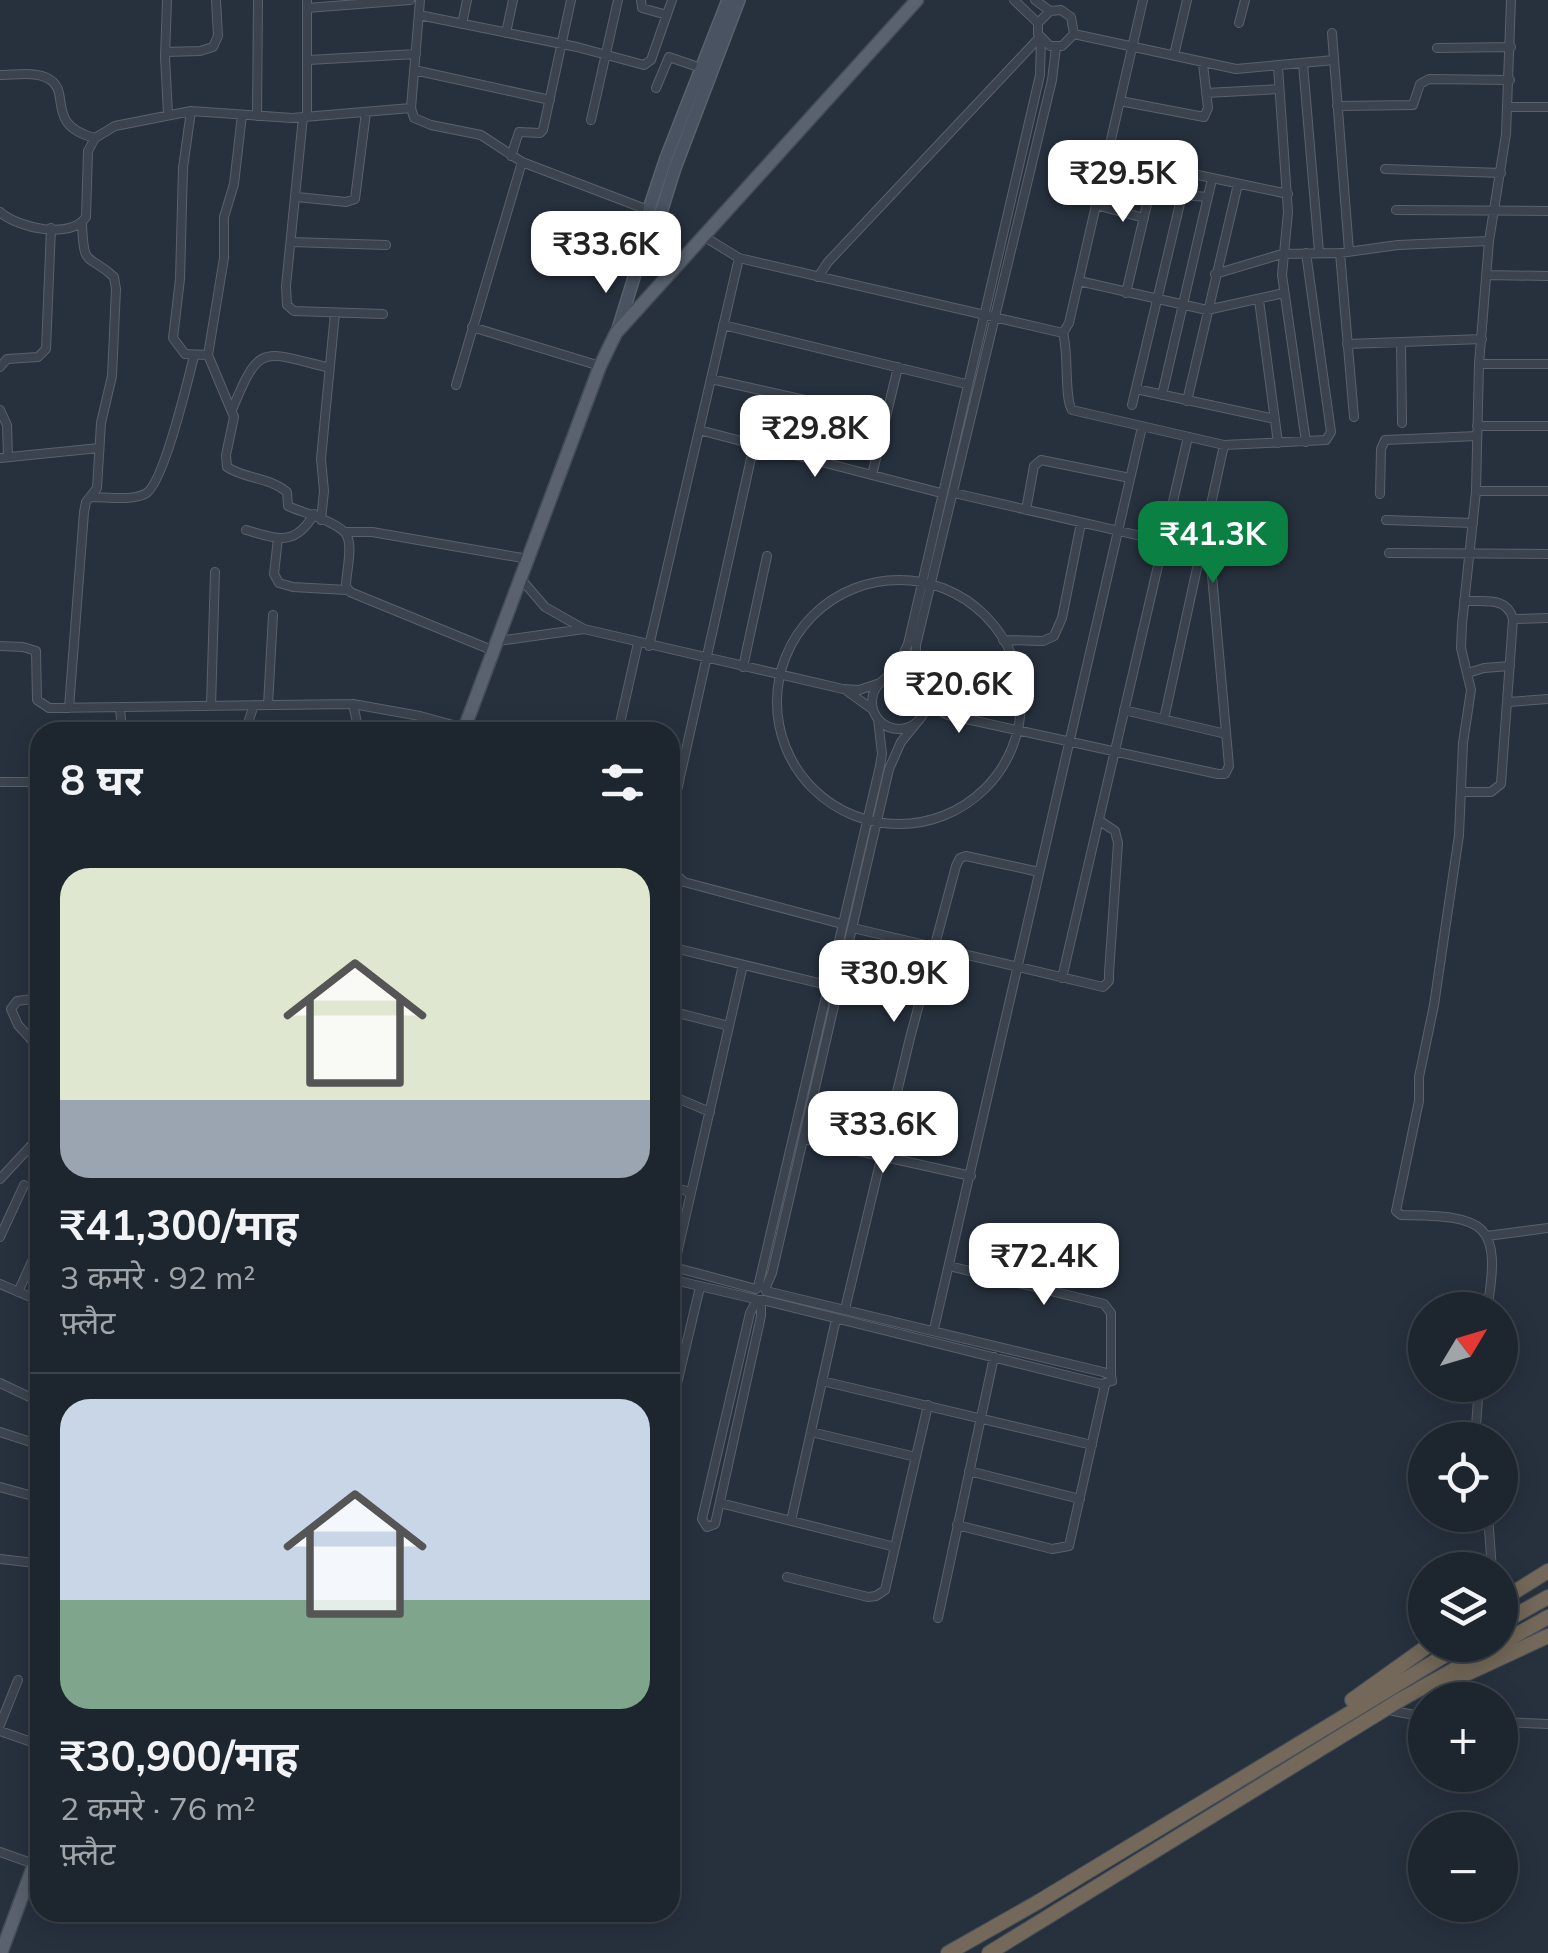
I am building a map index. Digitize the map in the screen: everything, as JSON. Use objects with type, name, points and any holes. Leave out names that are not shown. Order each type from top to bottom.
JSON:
[{"type":"highway","points":[[1518,1590],[1548,1571]]},
{"type":"highway","points":[[1518,1614],[1548,1597]]},
{"type":"highway","points":[[1518,1633],[1548,1616]]},
{"type":"highway","points":[[1319,1751],[1548,1636]]},
{"type":"highway","points":[[1254,1770],[1408,1660]]},
{"type":"highway","points":[[948,1953],[1434,1662]]},
{"type":"highway","points":[[989,1953],[1469,1662]]},
{"type":"main road","points":[[467,722],[600,366],[616,333],[917,0]]},
{"type":"main road","points":[[0,1953],[5,1925],[30,1877]]},
{"type":"street","points":[[167,0],[168,114]]},
{"type":"street","points":[[165,52],[200,52],[213,47],[218,36],[216,0]]},
{"type":"street","points":[[257,116],[258,0]]},
{"type":"street","points":[[383,314],[294,312],[287,306],[285,294],[305,117],[308,4],[410,0]]},
{"type":"street","points":[[420,0],[411,108],[414,118],[481,136],[522,162],[648,210]]},
{"type":"street","points":[[462,24],[467,0]]},
{"type":"street","points":[[506,33],[513,0]]},
{"type":"street","points":[[511,156],[519,132],[543,130],[571,0]]},
{"type":"street","points":[[591,120],[618,0]]},
{"type":"street","points":[[641,0],[642,8],[667,16]]},
{"type":"street","points":[[419,15],[639,64],[648,63],[672,0]]},
{"type":"street","points":[[636,271],[635,251],[648,210],[728,0]]},
{"type":"street","points":[[616,333],[739,0]]},
{"type":"street","points":[[1014,0],[1038,23],[1040,75],[905,654],[873,696],[882,754],[760,1294],[758,1332],[720,1503],[715,1524],[707,1527],[702,1523],[706,1500],[750,1313],[760,1294],[772,1273],[894,754],[921,718],[924,692],[916,666],[916,646],[1052,80],[1056,47]]},
{"type":"street","points":[[1036,0],[1050,11]]},
{"type":"street","points":[[1068,14],[1072,0]]},
{"type":"street","points":[[1143,0],[1070,323],[1063,332],[1069,362],[1069,408],[1224,445],[1326,440],[1331,432],[1306,252]]},
{"type":"street","points":[[1174,55],[1187,0]]},
{"type":"street","points":[[1239,23],[1245,0]]},
{"type":"street","points":[[1489,1292],[1494,1258],[1487,1236],[1466,1219],[1401,1215],[1396,1211],[1419,1101],[1418,1077],[1450,910],[1462,792],[1463,743],[1471,690],[1461,648],[1474,523],[1486,275],[1508,106],[1511,0]]},
{"type":"street","points":[[1038,23],[1050,11],[1061,10],[1074,22],[1074,34],[1067,44],[1056,47],[1040,38]]},
{"type":"street","points":[[1074,34],[1236,69],[1334,60]]},
{"type":"street","points":[[1332,34],[1354,417]]},
{"type":"street","points":[[818,277],[1040,38]]},
{"type":"street","points":[[1437,48],[1511,48]]},
{"type":"street","points":[[308,60],[416,54]]},
{"type":"street","points":[[656,88],[669,57],[701,68]]},
{"type":"street","points":[[1120,102],[1200,118],[1208,113],[1203,64]]},
{"type":"street","points":[[1303,64],[1319,252]]},
{"type":"street","points":[[1278,67],[1288,194],[1282,254],[1284,293],[1306,442]]},
{"type":"street","points":[[414,70],[550,100]]},
{"type":"street","points":[[0,75],[49,78],[70,127],[95,138]]},
{"type":"street","points":[[1338,106],[1413,105],[1420,84],[1428,79],[1510,80]]},
{"type":"street","points":[[1206,93],[1280,90]]},
{"type":"street","points":[[1508,106],[1548,107]]},
{"type":"street","points":[[0,212],[18,223],[51,228],[82,224],[86,217],[88,151],[95,138],[114,126],[191,111],[305,117],[411,108]]},
{"type":"street","points":[[191,111],[183,168],[180,280],[173,338],[180,349],[194,356],[208,354]]},
{"type":"street","points":[[296,197],[346,202],[355,199],[366,112]]},
{"type":"street","points":[[232,410],[208,354],[223,269],[225,208],[234,184],[242,115]]},
{"type":"street","points":[[1108,156],[1288,194]]},
{"type":"street","points":[[456,384],[522,162]]},
{"type":"street","points":[[1126,293],[1156,166]]},
{"type":"street","points":[[1385,170],[1502,173]]},
{"type":"street","points":[[1162,395],[1212,179]]},
{"type":"street","points":[[1187,400],[1238,184]]},
{"type":"street","points":[[1132,404],[1182,195],[1186,192],[1208,197]]},
{"type":"street","points":[[1096,205],[1144,218]]},
{"type":"street","points":[[1396,210],[1548,210]]},
{"type":"street","points":[[68,708],[84,512],[97,488],[99,448],[114,356],[116,284],[109,272],[88,259],[82,224]]},
{"type":"street","points":[[0,364],[7,359],[38,356],[46,349],[51,228]]},
{"type":"street","points":[[703,236],[738,258],[1063,332]]},
{"type":"street","points":[[1215,274],[1282,254],[1489,241]]},
{"type":"street","points":[[291,242],[386,245]]},
{"type":"street","points":[[650,646],[738,258]]},
{"type":"street","points":[[1486,275],[1548,276]]},
{"type":"street","points":[[1079,281],[1207,310],[1284,293]]},
{"type":"street","points":[[1259,300],[1278,443]]},
{"type":"street","points":[[246,530],[278,538],[298,535],[318,517],[324,491],[321,458],[335,312]]},
{"type":"street","points":[[723,326],[966,384]]},
{"type":"street","points":[[472,327],[600,366]]},
{"type":"street","points":[[1347,344],[1482,339]]},
{"type":"street","points":[[1401,342],[1402,423]]},
{"type":"street","points":[[330,368],[276,355],[261,357],[249,369],[232,410],[228,467],[277,484],[287,492],[292,509],[318,517],[345,532],[372,532],[529,559]]},
{"type":"street","points":[[90,497],[140,496],[150,492],[174,432],[194,356]]},
{"type":"street","points":[[1480,364],[1548,364]]},
{"type":"street","points":[[872,475],[898,367]]},
{"type":"street","points":[[710,380],[886,418]]},
{"type":"street","points":[[1136,389],[1275,420]]},
{"type":"street","points":[[0,410],[7,426],[4,458],[99,448]]},
{"type":"street","points":[[1380,494],[1381,449],[1385,440],[1548,426]]},
{"type":"street","points":[[934,1330],[1142,428]]},
{"type":"street","points":[[698,430],[941,493]]},
{"type":"street","points":[[1062,978],[1188,437]]},
{"type":"street","points":[[680,778],[754,445]]},
{"type":"street","points":[[1164,719],[1224,445]]},
{"type":"street","points":[[1026,510],[1034,466],[1041,460],[1130,478]]},
{"type":"street","points":[[1476,492],[1548,491]]},
{"type":"street","points":[[521,579],[536,600],[584,629],[843,689],[864,689],[909,677],[937,709],[948,715],[1222,775],[1229,766],[1211,564],[1207,555],[954,493]]},
{"type":"street","points":[[1386,520],[1474,523]]},
{"type":"street","points":[[1003,640],[1043,641],[1054,636],[1062,618],[1081,522]]},
{"type":"street","points":[[345,532],[347,590]]},
{"type":"street","points":[[278,538],[274,574],[279,583],[347,590],[368,602],[496,646],[544,633],[584,629]]},
{"type":"street","points":[[1389,553],[1548,554]]},
{"type":"street","points":[[743,667],[767,556]]},
{"type":"street","points":[[211,706],[214,572]]},
{"type":"street","points":[[922,580],[980,609],[1003,640],[1020,682],[1019,730],[1003,768],[965,806],[930,822],[866,821],[850,816],[822,797],[792,762],[778,719],[779,674],[802,627],[834,599],[879,582],[922,580]]},
{"type":"street","points":[[1462,792],[1491,792],[1501,784],[1514,619],[1511,610],[1500,602],[1464,602]]},
{"type":"street","points":[[544,633],[549,610]]},
{"type":"street","points":[[268,705],[273,616]]},
{"type":"street","points":[[1514,619],[1548,618]]},
{"type":"street","points":[[620,722],[638,643]]},
{"type":"street","points":[[0,646],[36,651],[37,700],[44,708],[353,704],[436,722]]},
{"type":"street","points":[[1468,673],[1510,666]]},
{"type":"street","points":[[843,689],[893,728],[902,729],[921,718],[948,715]]},
{"type":"street","points":[[1508,702],[1548,699]]},
{"type":"street","points":[[353,704],[357,722]]},
{"type":"street","points":[[248,722],[254,706]]},
{"type":"street","points":[[120,708],[121,722]]},
{"type":"street","points":[[1124,710],[1226,734]]},
{"type":"street","points":[[0,782],[30,782]]},
{"type":"street","points":[[853,928],[1098,987],[1108,981],[1118,836],[1100,821]]},
{"type":"street","points":[[845,1309],[960,858],[978,858],[1039,872]]},
{"type":"street","points":[[680,878],[842,924]]},
{"type":"street","points":[[680,949],[827,985]]},
{"type":"street","points":[[680,1235],[743,964]]},
{"type":"street","points":[[0,1003],[30,1000]]},
{"type":"street","points":[[13,1004],[13,1016],[30,1038]]},
{"type":"street","points":[[680,1014],[729,1026]]},
{"type":"street","points":[[680,1099],[710,1112]]},
{"type":"street","points":[[804,1139],[970,1176]]},
{"type":"street","points":[[0,1179],[30,1147]]},
{"type":"street","points":[[0,1237],[24,1184]]},
{"type":"street","points":[[680,1189],[691,1192]]},
{"type":"street","points":[[1487,1236],[1548,1228]]},
{"type":"street","points":[[18,1292],[30,1266]]},
{"type":"street","points":[[680,1269],[836,1319],[1110,1384],[1111,1313],[1104,1304],[949,1266]]},
{"type":"street","points":[[680,1281],[845,1309],[1111,1376]]},
{"type":"street","points":[[0,1284],[30,1297]]},
{"type":"street","points":[[680,1371],[700,1286]]},
{"type":"street","points":[[791,1521],[836,1319]]},
{"type":"street","points":[[938,1618],[994,1357]]},
{"type":"street","points":[[822,1380],[1092,1445]]},
{"type":"street","points":[[0,1383],[30,1397]]},
{"type":"street","points":[[958,1526],[1059,1550],[1069,1546],[1105,1385]]},
{"type":"street","points":[[787,1577],[876,1596],[885,1590],[928,1405]]},
{"type":"street","points":[[0,1432],[30,1442]]},
{"type":"street","points":[[811,1432],[916,1457]]},
{"type":"street","points":[[969,1471],[1080,1499]]},
{"type":"street","points":[[0,1487],[30,1495]]},
{"type":"street","points":[[720,1503],[894,1547]]},
{"type":"street","points":[[0,1559],[30,1562]]},
{"type":"street","points":[[18,1680],[0,1728],[30,1741]]},
{"type":"street","points":[[1393,1711],[1408,1714]]},
{"type":"street","points":[[1518,1723],[1548,1724]]},
{"type":"street","points":[[0,1852],[30,1862]]}]
